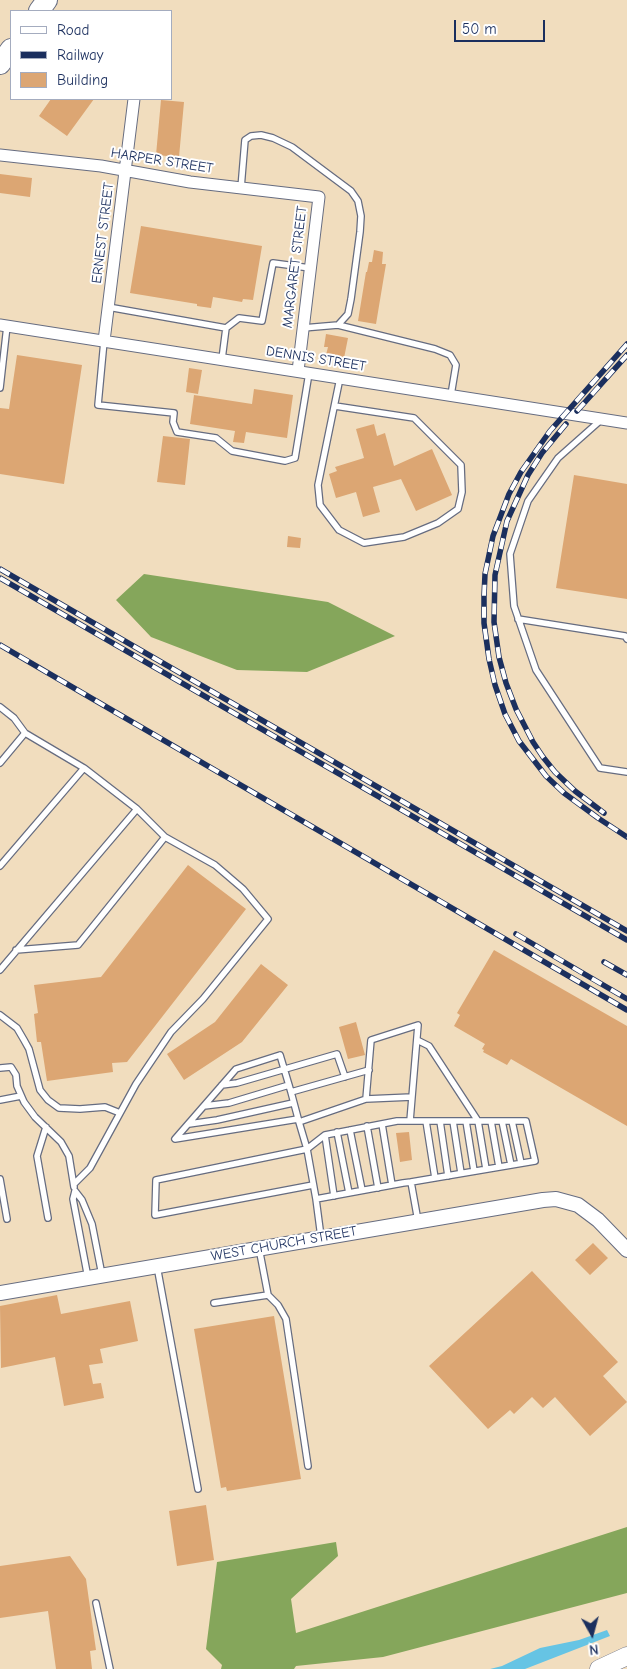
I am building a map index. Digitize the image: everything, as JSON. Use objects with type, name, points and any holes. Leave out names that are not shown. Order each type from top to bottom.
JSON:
[{"type":"highway","points":[[0,64],[10,50]]},
{"type":"main road","points":[[599,1669],[627,1656]]},
{"type":"street","name":"ERNEST STREET","points":[[104,341],[134,100]]},
{"type":"street","name":"HARPER STREET","points":[[0,154],[126,170],[190,182],[319,197]]},
{"type":"street","name":"MARGARET STREET","points":[[298,371],[319,197]]},
{"type":"street","name":"DENNIS STREET","points":[[3,326],[627,423]]},
{"type":"street","name":"WEST CHURCH STREET","points":[[0,1293],[321,1237],[556,1199],[578,1204],[588,1210],[627,1250]]},
{"type":"lane","points":[[241,188],[245,140],[251,136],[261,135],[273,138],[292,147],[351,191],[358,201],[361,216],[360,232],[348,314],[338,325]]},
{"type":"lane","points":[[222,359],[226,328],[238,318],[262,322],[273,263],[310,268]]},
{"type":"lane","points":[[108,307],[226,328]]},
{"type":"lane","points":[[303,328],[338,325],[435,349],[450,355],[456,365],[452,395]]},
{"type":"lane","points":[[0,388],[3,326]]},
{"type":"lane","points":[[104,341],[98,405],[174,413],[173,422],[177,432],[216,438],[232,451],[285,462],[295,458],[309,373]]},
{"type":"lane","points":[[335,406],[414,418],[461,464],[462,492],[458,509],[438,523],[404,537],[364,543],[340,530],[320,505],[318,485],[340,378]]},
{"type":"lane","points":[[602,419],[558,458],[528,501],[510,554],[514,606],[536,670],[600,768],[627,772]]},
{"type":"lane","points":[[518,619],[625,636],[627,639]]},
{"type":"lane","points":[[0,708],[14,718],[25,734],[84,768],[137,809],[165,837],[215,865],[243,889],[268,919],[203,999],[171,1032],[136,1084],[90,1168],[74,1184]]},
{"type":"lane","points":[[0,763],[25,734]]},
{"type":"lane","points":[[0,866],[84,768]]},
{"type":"lane","points":[[0,970],[137,809]]},
{"type":"lane","points":[[16,950],[78,945],[165,837]]},
{"type":"lane","points":[[0,1015],[17,1028],[24,1040],[29,1050],[40,1090],[48,1100],[60,1108],[105,1107],[120,1113]]},
{"type":"lane","points":[[366,1099],[371,1040],[418,1025],[410,1121]]},
{"type":"lane","points":[[417,1040],[429,1046],[478,1121],[486,1169]]},
{"type":"lane","points":[[222,1085],[237,1083],[337,1054],[345,1077]]},
{"type":"lane","points":[[321,1237],[306,1149],[298,1121],[294,1103],[280,1055],[236,1069],[175,1139],[298,1121],[366,1099],[412,1097]]},
{"type":"lane","points":[[0,1068],[11,1067],[16,1075],[17,1086],[21,1096],[35,1117],[61,1142],[69,1156],[75,1191],[73,1199],[88,1278]]},
{"type":"lane","points":[[204,1106],[229,1103],[369,1070]]},
{"type":"lane","points":[[0,1100],[21,1096]]},
{"type":"lane","points":[[188,1124],[217,1120],[294,1103]]},
{"type":"lane","points":[[313,1185],[155,1215],[156,1180],[306,1149],[325,1135],[397,1121],[526,1121],[535,1160],[316,1199]]},
{"type":"lane","points":[[426,1121],[435,1178]]},
{"type":"lane","points":[[440,1121],[448,1176]]},
{"type":"lane","points":[[453,1121],[461,1173]]},
{"type":"lane","points":[[466,1121],[474,1171]]},
{"type":"lane","points":[[491,1121],[499,1167]]},
{"type":"lane","points":[[502,1121],[511,1165]]},
{"type":"lane","points":[[512,1121],[521,1163]]},
{"type":"lane","points":[[382,1124],[392,1185]]},
{"type":"lane","points":[[367,1126],[378,1188]]},
{"type":"lane","points":[[46,1127],[37,1156],[48,1218]]},
{"type":"lane","points":[[350,1130],[362,1190]]},
{"type":"lane","points":[[337,1132],[349,1193]]},
{"type":"lane","points":[[325,1135],[334,1196]]},
{"type":"lane","points":[[0,1179],[7,1219]]},
{"type":"lane","points":[[411,1182],[418,1221]]},
{"type":"lane","points":[[75,1191],[82,1200],[92,1224],[102,1275]]},
{"type":"lane","points":[[259,1248],[268,1295],[278,1305],[286,1319],[308,1466]]},
{"type":"lane","points":[[157,1266],[198,1489]]},
{"type":"lane","points":[[214,1303],[268,1295]]},
{"type":"lane","points":[[96,1603],[110,1669]]},
{"type":"green space","points":[[144,574],[328,602],[395,636],[307,672],[237,670],[151,637],[116,600]]},
{"type":"green space","points":[[627,1527],[627,1593],[383,1657],[296,1666],[294,1669],[221,1669],[222,1665],[206,1649],[217,1562],[336,1542],[338,1556],[291,1599],[296,1633]]},
{"type":"water","points":[[607,1630],[610,1636],[525,1669],[490,1669],[502,1666],[540,1648],[579,1640]]},
{"type":"building","points":[[50,100],[93,100],[67,136],[39,116]]},
{"type":"building","points":[[161,100],[184,102],[179,157],[156,155]]},
{"type":"building","points":[[0,174],[32,178],[30,197],[0,193]]},
{"type":"building","points":[[141,226],[262,246],[253,300],[243,299],[242,302],[213,297],[211,308],[130,293]]},
{"type":"building","points":[[374,250],[383,252],[382,264],[386,264],[376,324],[358,321],[366,272],[369,262],[372,262]]},
{"type":"building","points":[[326,334],[348,338],[344,358],[326,355],[328,347],[324,347]]},
{"type":"building","points":[[17,355],[82,365],[64,484],[0,474],[0,408],[9,409]]},
{"type":"building","points":[[189,368],[202,370],[198,394],[186,392]]},
{"type":"building","points":[[254,389],[293,395],[287,438],[246,432],[244,443],[233,442],[235,431],[190,424],[194,395],[252,404]]},
{"type":"building","points":[[374,424],[377,436],[385,433],[394,466],[432,449],[452,495],[416,511],[401,479],[373,487],[380,512],[363,517],[356,492],[336,498],[329,474],[337,471],[335,467],[364,458],[356,429]]},
{"type":"building","points":[[163,436],[190,439],[185,485],[157,482]]},
{"type":"building","points":[[574,475],[627,484],[627,599],[556,588]]},
{"type":"building","points":[[288,536],[301,538],[300,548],[287,547]]},
{"type":"building","points":[[188,865],[246,909],[127,1062],[112,1063],[113,1072],[47,1081],[41,1042],[37,1042],[34,1014],[38,1013],[34,985],[101,977]]},
{"type":"building","points":[[494,950],[627,1026],[627,1126],[511,1059],[507,1065],[483,1052],[484,1050],[482,1049],[485,1044],[454,1026],[460,1015],[457,1013]]},
{"type":"building","points":[[261,964],[288,985],[242,1042],[184,1080],[167,1054],[215,1022]]},
{"type":"building","points":[[356,1022],[365,1055],[348,1059],[339,1027]]},
{"type":"building","points":[[409,1132],[412,1160],[400,1162],[396,1133]]},
{"type":"building","points":[[593,1243],[608,1258],[590,1275],[575,1260]]},
{"type":"building","points":[[532,1271],[618,1362],[603,1376],[627,1402],[590,1436],[555,1397],[543,1408],[532,1397],[514,1414],[510,1410],[488,1429],[429,1366]]},
{"type":"building","points":[[57,1295],[61,1314],[130,1301],[138,1341],[100,1349],[103,1363],[89,1365],[93,1384],[101,1383],[104,1398],[64,1406],[55,1357],[1,1368],[0,1306]]},
{"type":"building","points":[[274,1316],[301,1479],[227,1491],[226,1487],[221,1488],[194,1329]]},
{"type":"building","points":[[206,1505],[214,1560],[177,1566],[169,1511]]},
{"type":"building","points":[[70,1556],[86,1579],[96,1650],[90,1651],[92,1669],[56,1669],[48,1611],[0,1618],[0,1566]]},
{"type":"railway","points":[[627,344],[550,431],[521,472],[509,494],[493,536],[485,574],[484,596],[484,623],[495,685],[505,714],[519,741],[546,776],[564,793],[627,837]]},
{"type":"railway","points":[[577,411],[627,355]]},
{"type":"railway","points":[[566,424],[542,453],[528,475],[507,521],[495,575],[494,622],[499,657],[506,683],[516,709],[533,742],[555,772],[575,791],[604,813]]},
{"type":"railway","points":[[0,569],[627,931]]},
{"type":"railway","points":[[0,578],[627,940]]},
{"type":"railway","points":[[0,645],[627,1010]]},
{"type":"railway","points":[[516,934],[627,999]]},
{"type":"railway","points":[[604,962],[627,975]]}]
